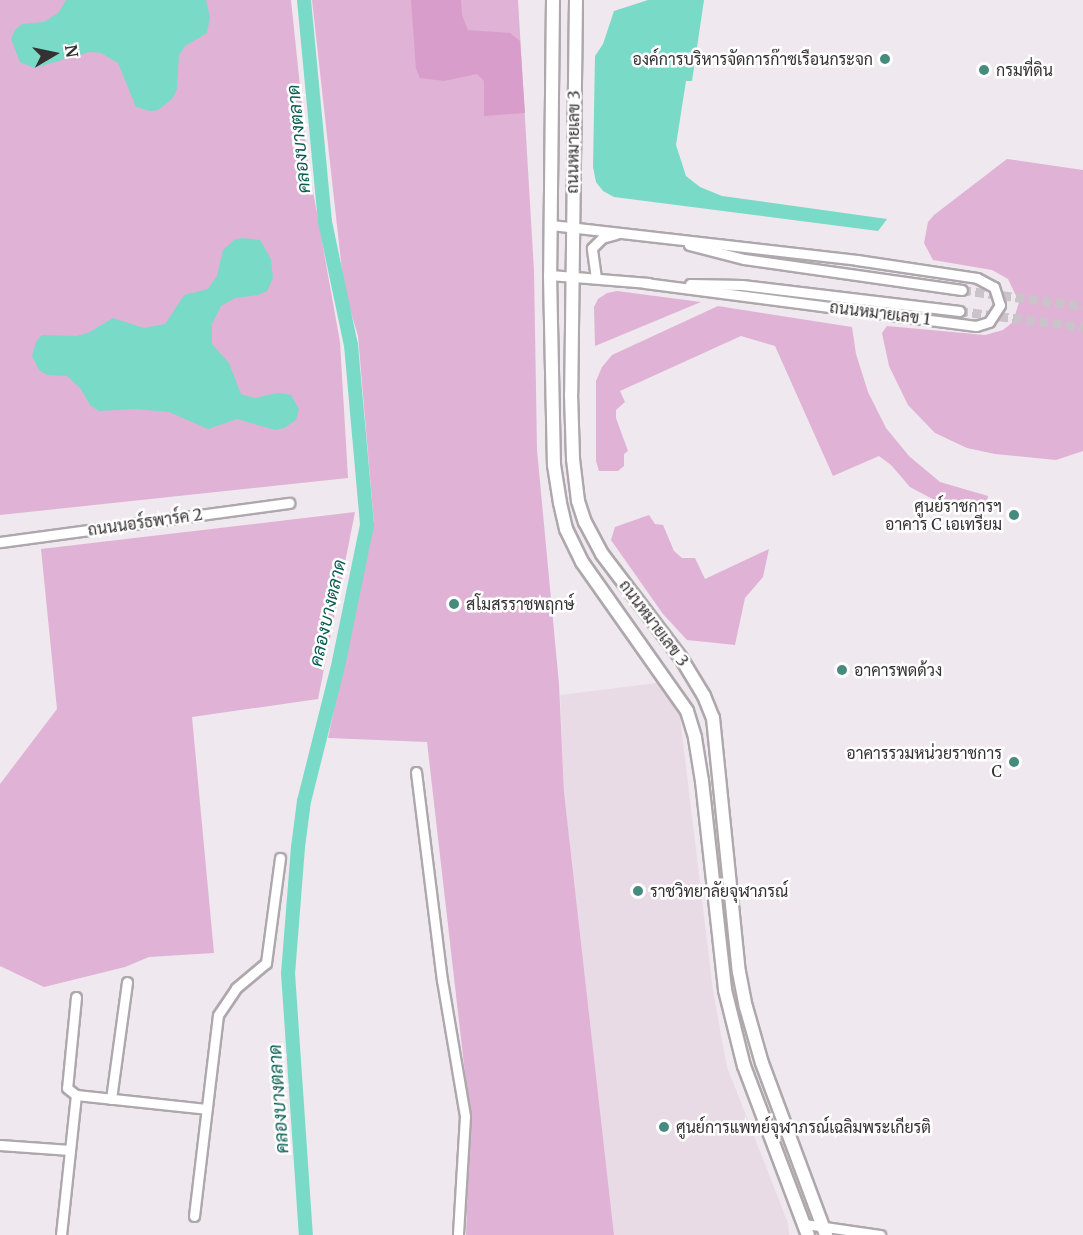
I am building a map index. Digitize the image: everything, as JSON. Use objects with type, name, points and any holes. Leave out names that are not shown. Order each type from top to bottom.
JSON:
[{"type":"street","name":"ถนนหมายเลข 3","points":[[553,0],[550,274],[554,465],[565,525],[582,562],[687,711],[695,738],[702,781],[724,990],[744,1066],[806,1229]]},
{"type":"street","name":"ถนนหมายเลข 3","points":[[576,0],[570,276],[572,453],[578,501],[585,522],[602,554],[681,658],[704,696],[713,718],[740,972],[746,1007],[762,1063],[825,1231]]},
{"type":"street","name":"ถนนหมายเลข 1","points":[[550,274],[645,283],[976,326],[989,322],[998,311],[998,292],[989,282],[857,260],[551,225]]},
{"type":"street","points":[[597,278],[591,254],[594,244],[602,238],[624,233]]},
{"type":"street","name":"ถนนหมายเลข 1","points":[[650,236],[744,259],[962,290]]},
{"type":"street","name":"ถนนหมายเลข 1","points":[[645,283],[742,285],[959,310]]},
{"type":"street","name":"ถนนนอร์ธพาร์ค 2","points":[[0,542],[289,503]]},
{"type":"street","points":[[416,772],[442,980],[465,1116],[458,1235]]},
{"type":"street","points":[[194,1216],[218,1015],[236,988],[266,963],[280,858]]},
{"type":"street","points":[[111,1099],[127,982]]},
{"type":"street","points":[[76,997],[67,1088],[76,1095],[207,1109]]},
{"type":"street","points":[[61,1235],[76,1095]]},
{"type":"street","points":[[0,1145],[70,1150]]},
{"type":"street","points":[[806,1229],[880,1235]]},
{"type":"shaded area","points":[[0,0],[291,0],[308,163],[340,342],[348,478],[0,515]]},
{"type":"shaded area","points":[[66,0],[206,0],[210,17],[207,33],[185,46],[179,55],[177,89],[172,99],[158,110],[150,111],[136,107],[118,63],[101,53],[90,52],[34,68],[20,62],[11,39],[15,30],[22,24],[44,22],[58,13]]},
{"type":"shaded area","name":"สโมสรราชพฤกษ์","points":[[312,0],[518,0],[534,271],[537,450],[559,684],[564,792],[614,1235],[466,1235],[470,1117],[427,742],[328,738],[374,524],[358,336],[344,289]]},
{"type":"shaded area","points":[[411,0],[461,0],[462,15],[468,30],[510,33],[520,41],[525,113],[484,116],[484,81],[477,74],[444,81],[420,78],[416,69]]},
{"type":"shaded area","points":[[648,0],[704,0],[692,81],[686,81],[676,145],[686,176],[700,187],[722,196],[887,219],[878,231],[614,197],[603,191],[596,182],[593,167],[595,56],[603,44],[614,11]]},
{"type":"shaded area","points":[[1007,159],[1083,170],[1083,451],[1056,460],[995,454],[967,448],[935,433],[908,405],[889,366],[882,333],[887,326],[985,335],[1003,330],[1013,322],[1019,302],[1008,279],[992,270],[933,260],[924,243],[928,222],[934,215]]},
{"type":"shaded area","points":[[242,238],[260,240],[271,259],[273,278],[267,291],[258,295],[235,298],[221,306],[212,324],[212,344],[229,363],[241,394],[254,398],[278,393],[291,395],[299,409],[296,420],[284,428],[275,430],[237,419],[208,429],[169,412],[134,409],[99,411],[91,406],[80,388],[67,376],[47,375],[39,370],[32,356],[36,342],[42,335],[76,336],[88,333],[113,318],[144,328],[165,324],[184,295],[208,289],[217,276],[223,250],[234,240]]},
{"type":"shaded area","points":[[617,291],[701,302],[595,346],[594,307],[598,299],[607,293]]},
{"type":"shaded area","points":[[718,306],[852,327],[856,354],[868,392],[886,428],[909,456],[940,482],[988,496],[984,519],[940,503],[910,487],[891,465],[879,456],[833,476],[775,346],[741,336],[620,391],[625,402],[616,410],[616,418],[628,451],[624,454],[624,466],[618,471],[599,471],[596,461],[596,381],[602,367],[612,355]]},
{"type":"shaded area","points":[[355,512],[318,699],[192,717],[214,953],[149,957],[125,967],[44,987],[0,966],[0,784],[57,709],[41,549]]},
{"type":"shaded area","points":[[649,515],[655,524],[663,525],[674,551],[682,558],[695,558],[705,579],[769,549],[763,577],[745,598],[735,645],[687,640],[663,614],[611,540],[615,527]]},
{"type":"shaded area","name":"ราชวิทยาลัยจุฬาภรณ์","points":[[657,683],[680,717],[713,991],[727,1067],[788,1223],[789,1235],[614,1235],[564,792],[560,695]]},
{"type":"waterway","name":"คลองบางตลาด","points":[[304,0],[325,222],[351,345],[367,525],[339,662],[304,801],[298,847],[288,973],[306,1235]]},
{"type":"tunnel","points":[[962,290],[1083,306]]},
{"type":"tunnel","points":[[959,311],[1083,327]]},
{"type":"place","name":"องค์การบริหารจัดการก๊าซเรือนกระจก","points":[[885,59]]},
{"type":"place","name":"กรมที่ดิน","points":[[984,70]]},
{"type":"place","name":"ศูนย์ราชการฯ อาคาร C เอเทรียม","points":[[1014,515]]},
{"type":"place","name":"สโมสรราชพฤกษ์","points":[[454,604]]},
{"type":"place","name":"อาคารพดด้วง","points":[[842,670]]},
{"type":"place","name":"อาคารรวมหน่วยราชการ C","points":[[1014,762]]},
{"type":"place","name":"ราชวิทยาลัยจุฬาภรณ์","points":[[638,891]]},
{"type":"place","name":"ศูนย์การแพทย์จุฬาภรณ์เฉลิมพระเกียรติ","points":[[664,1127]]}]
